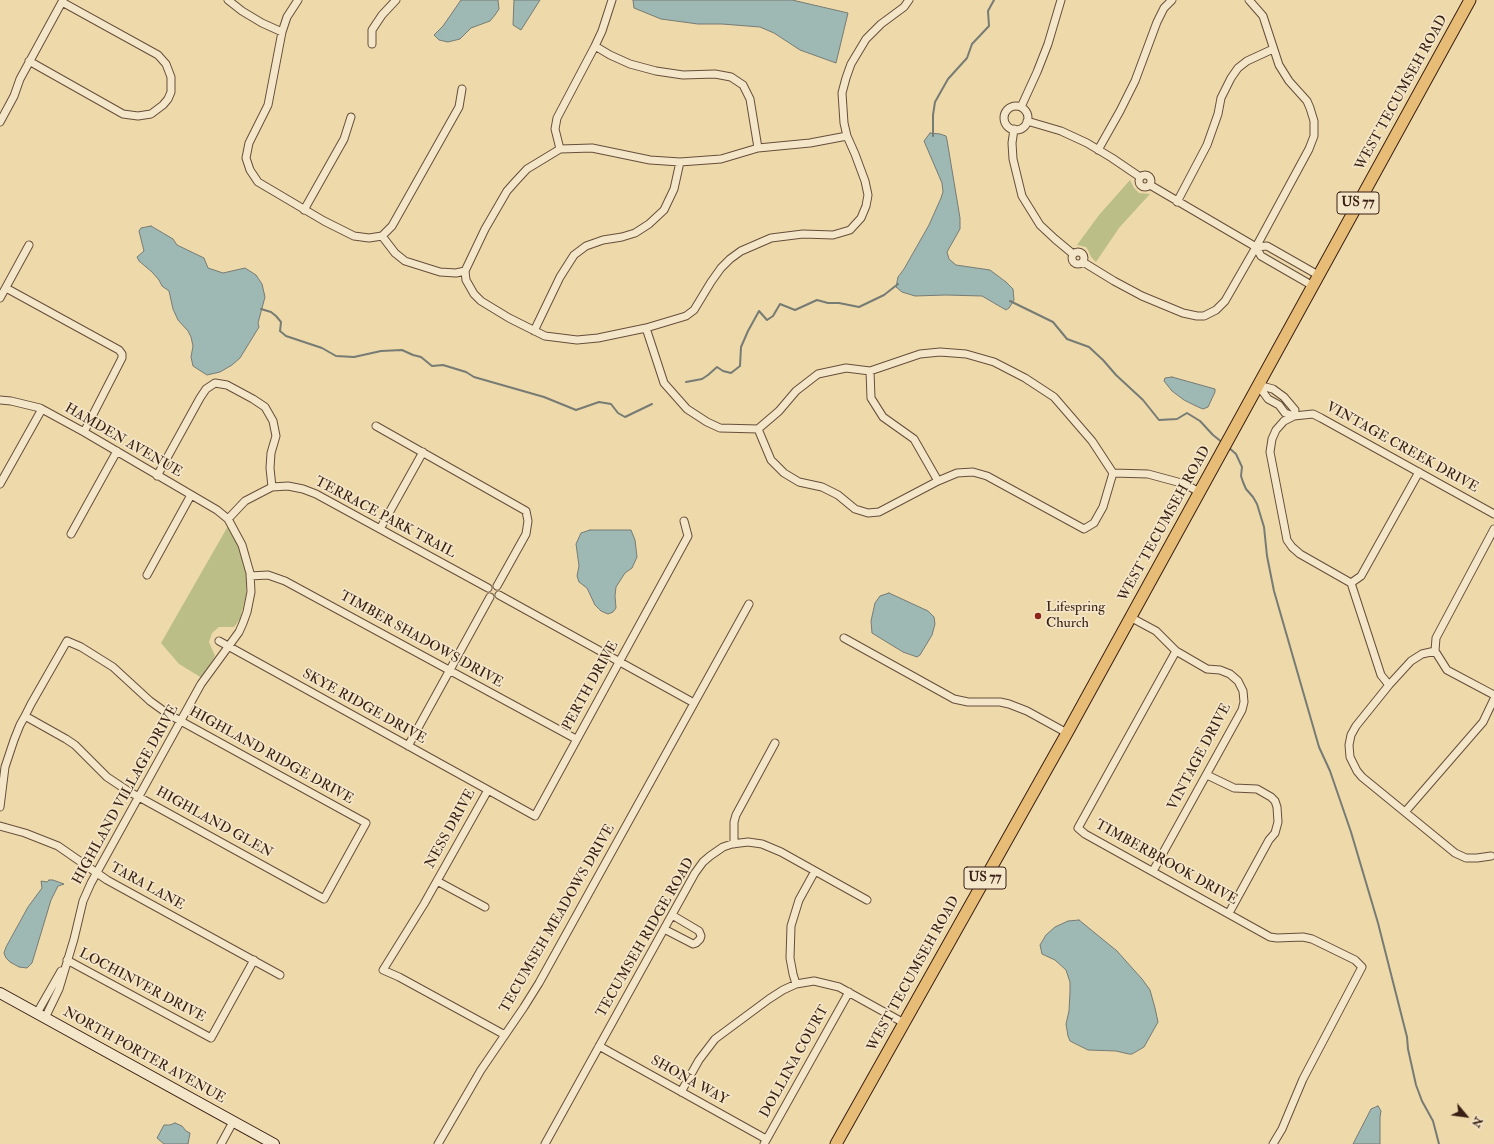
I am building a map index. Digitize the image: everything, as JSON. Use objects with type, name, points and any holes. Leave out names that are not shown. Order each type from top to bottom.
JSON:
[{"type":"main road","name":"WEST TECUMSEH ROAD","points":[[836,1144],[1067,733],[1470,0]]},
{"type":"main road","name":"NORTH PORTER AVENUE","points":[[0,993],[274,1144]]},
{"type":"street","points":[[228,0],[262,24],[282,32]]},
{"type":"street","points":[[298,0],[287,17],[282,32],[268,105],[249,144],[246,158],[250,170],[258,182],[304,210],[354,236],[369,238],[382,236],[392,226],[459,107],[462,89]]},
{"type":"street","points":[[372,44],[372,30],[382,15],[396,0]]},
{"type":"street","points":[[560,149],[555,129],[557,118],[602,31],[612,0]]},
{"type":"street","points":[[847,136],[825,141],[758,148],[721,158],[680,162],[650,160],[592,148],[560,149],[527,169],[515,182],[485,229],[465,271],[466,280],[474,294],[481,301],[534,331],[557,338],[577,340],[598,338],[646,328],[686,316],[694,310],[721,268],[730,259],[752,246],[771,238],[786,235],[833,235],[850,230],[861,218],[866,206],[868,195],[860,168],[847,136],[843,116],[842,93],[851,64],[866,38],[881,24],[904,7],[909,0]]},
{"type":"street","points":[[1021,107],[1048,44],[1061,0]]},
{"type":"street","points":[[1098,150],[1135,81],[1157,22],[1164,8],[1172,0]]},
{"type":"street","points":[[1014,129],[1012,143],[1013,159],[1022,196],[1040,225],[1055,240],[1073,254],[1076,252],[1081,253],[1084,258],[1083,262],[1114,281],[1150,300],[1183,313],[1197,316],[1204,316],[1216,310],[1225,301],[1256,247],[1309,149],[1314,136],[1314,121],[1310,108],[1303,96],[1289,82],[1278,65],[1263,16],[1248,0]]},
{"type":"street","points":[[0,122],[14,96],[29,61],[63,1],[158,56],[166,64],[171,77],[171,92],[163,105],[151,114],[138,116],[123,114],[29,61]]},
{"type":"street","points":[[595,46],[630,64],[656,71],[683,75],[715,74],[731,77],[743,85],[750,99],[758,148]]},
{"type":"street","points":[[1177,202],[1207,145],[1218,114],[1221,98],[1230,78],[1238,68],[1247,61],[1273,49]]},
{"type":"street","points":[[1012,107],[1021,107],[1027,114],[1028,121],[1021,129],[1014,129],[1007,125],[1004,119],[1006,111],[1012,107]]},
{"type":"street","points":[[304,210],[344,139],[351,117]]},
{"type":"street","points":[[1028,121],[1073,136],[1098,150],[1140,178],[1143,175],[1148,176],[1151,180],[1150,185],[1256,247],[1261,256],[1313,286]]},
{"type":"street","points":[[534,331],[560,276],[574,255],[586,246],[603,240],[635,233],[649,224],[664,210],[674,189],[680,162]]},
{"type":"street","points":[[382,236],[395,253],[405,261],[440,272],[456,273],[465,271]]},
{"type":"street","points":[[0,298],[29,244]]},
{"type":"street","points":[[1256,247],[1267,246],[1318,275]]},
{"type":"street","points":[[6,288],[119,350],[122,354],[122,358],[84,432]]},
{"type":"street","points":[[646,328],[664,383],[686,409],[720,428],[758,429],[779,411],[796,391],[818,374],[846,368],[870,371],[920,354],[940,352],[966,354],[994,362],[1025,378],[1054,397],[1092,441],[1113,474],[1103,507],[1094,523],[1084,528],[988,476],[973,472],[957,473],[938,481],[879,512],[868,513],[855,509],[838,495],[822,487],[799,482],[784,473],[771,460],[758,429]]},
{"type":"street","points":[[870,371],[871,398],[883,417],[914,439],[938,481]]},
{"type":"street","points":[[157,476],[200,398],[206,389],[215,383],[227,385],[253,399],[265,407],[273,421],[276,436],[271,453],[270,468],[272,487]]},
{"type":"street","points":[[1258,384],[1268,399],[1279,405],[1285,412],[1294,416]]},
{"type":"street","points":[[1258,384],[1273,389],[1284,397],[1295,410],[1294,416]]},
{"type":"street","name":"HAMDEN AVENUE","points":[[0,400],[42,409],[217,510],[228,519]]},
{"type":"street","points":[[0,484],[42,409]]},
{"type":"street","name":"VINTAGE CREEK DRIVE","points":[[1294,416],[1313,414],[1494,514]]},
{"type":"street","points":[[1294,416],[1284,421],[1276,430],[1272,439],[1270,452],[1287,540],[1300,554],[1351,583],[1381,675],[1389,685]]},
{"type":"street","points":[[376,426],[526,511],[528,521],[526,534],[497,586]]},
{"type":"street","points":[[71,534],[117,451]]},
{"type":"street","points":[[380,529],[423,452]]},
{"type":"street","points":[[1351,583],[1361,576],[1419,472]]},
{"type":"street","points":[[1113,474],[1148,474],[1185,484],[1199,492]]},
{"type":"street","name":"TERRACE PARK TRAIL","points":[[228,519],[245,502],[272,487],[288,486],[303,488],[488,588]]},
{"type":"street","points":[[147,575],[191,495]]},
{"type":"street","name":"HIGHLAND VILLAGE DRIVE","points":[[41,1015],[66,962],[74,939],[83,901],[96,874],[180,721],[206,676],[239,632],[247,612],[251,592],[249,564],[242,545],[228,519]]},
{"type":"street","name":"PERTH DRIVE","points":[[488,790],[535,816],[688,536],[684,521]]},
{"type":"street","points":[[1494,529],[1436,638],[1435,651],[1447,670],[1494,695]]},
{"type":"street","name":"TIMBER SHADOWS DRIVE","points":[[250,576],[268,575],[285,581],[576,739]]},
{"type":"street","points":[[490,597],[487,593],[488,588],[492,585],[497,586]]},
{"type":"street","points":[[497,586],[500,590],[499,595]]},
{"type":"street","points":[[499,595],[694,702]]},
{"type":"street","points":[[490,597],[495,598],[499,595]]},
{"type":"street","points":[[408,746],[490,597]]},
{"type":"street","name":"TECUMSEH MEADOWS DRIVE","points":[[438,1144],[474,1081],[539,982],[749,604]]},
{"type":"street","name":"VINTAGE DRIVE","points":[[1130,617],[1156,631],[1176,651],[1207,669],[1220,670],[1230,674],[1238,681],[1243,692],[1244,702],[1242,710],[1153,871]]},
{"type":"street","points":[[844,638],[954,699],[968,702],[1000,702],[1009,704],[1027,711],[1067,733]]},
{"type":"street","name":"HIGHLAND RIDGE DRIVE","points":[[25,716],[67,641],[81,647],[113,667],[150,701],[180,721],[366,823]]},
{"type":"street","points":[[220,641],[228,647]]},
{"type":"street","name":"SKYE RIDGE DRIVE","points":[[228,647],[488,790]]},
{"type":"street","name":"TIMBERBROOK DRIVE","points":[[1176,651],[1078,828],[1085,834],[1270,937],[1303,937],[1312,939],[1355,960],[1362,967],[1303,1079],[1282,1129],[1273,1144]]},
{"type":"street","points":[[1435,651],[1422,654],[1411,661],[1389,685],[1356,726],[1351,735],[1349,746],[1350,757],[1355,768],[1362,777],[1455,853],[1466,858],[1493,856]]},
{"type":"street","points":[[1405,812],[1483,722],[1494,699]]},
{"type":"street","points":[[0,807],[2,778],[9,752],[25,716]]},
{"type":"street","name":"HIGHLAND GLEN","points":[[25,716],[75,745],[108,777],[138,797],[324,899],[366,823]]},
{"type":"street","points":[[734,844],[734,822],[736,815],[775,743]]},
{"type":"street","points":[[1206,776],[1234,788],[1250,788],[1261,791],[1275,801],[1277,807],[1278,822],[1275,833],[1269,840],[1229,913]]},
{"type":"street","name":"NESS DRIVE","points":[[488,790],[419,914],[383,970],[399,977],[505,1035]]},
{"type":"street","name":"TARA LANE","points":[[0,826],[25,833],[58,846],[96,874],[280,975]]},
{"type":"street","name":"TECUMSEH RIDGE ROAD","points":[[545,1144],[695,873],[703,862],[724,847],[748,842],[762,844],[781,852],[867,900]]},
{"type":"street","points":[[796,984],[790,958],[789,937],[799,900],[815,871]]},
{"type":"street","points":[[437,881],[485,907]]},
{"type":"street","points":[[664,929],[693,944],[696,944],[700,939],[701,936],[699,931],[672,915]]},
{"type":"street","name":"LOCHINVER DRIVE","points":[[66,962],[211,1038],[254,960]]},
{"type":"street","points":[[681,1092],[705,1051],[715,1039],[778,993],[796,984],[806,982],[823,982],[839,987],[904,1023]]},
{"type":"street","name":"DOLLINA COURT","points":[[765,1142],[849,992]]},
{"type":"street","name":"SHONA WAY","points":[[599,1046],[681,1092],[765,1142]]},
{"type":"street","points":[[222,1144],[234,1122]]},
{"type":"green space","points":[[1130,180],[1134,188],[1139,193],[1150,194],[1119,228],[1096,262],[1091,257],[1086,247],[1077,245],[1099,215]]},
{"type":"green space","points":[[228,526],[241,549],[247,573],[246,595],[240,619],[234,627],[219,627],[212,633],[209,642],[215,656],[202,678],[179,664],[161,643]]},
{"type":"water","points":[[461,0],[498,0],[499,9],[490,21],[471,28],[460,39],[448,42],[439,40],[434,35],[443,26]]},
{"type":"water","points":[[514,0],[540,0],[521,30],[513,25]]},
{"type":"water","points":[[633,0],[792,0],[848,13],[836,63],[800,50],[774,33],[760,27],[698,24],[661,19],[634,8]]},
{"type":"water","points":[[930,133],[946,136],[960,218],[960,229],[947,252],[949,259],[956,265],[990,270],[1006,282],[1013,289],[1014,300],[1006,310],[982,296],[915,296],[902,292],[896,287],[898,277],[929,225],[943,192],[942,183],[924,141]]},
{"type":"water","points":[[151,226],[173,239],[177,245],[204,258],[208,268],[223,273],[245,268],[256,275],[262,284],[265,297],[258,323],[259,327],[240,358],[220,372],[207,375],[193,366],[191,357],[193,346],[191,337],[188,331],[178,320],[173,309],[169,291],[162,286],[159,280],[139,261],[137,257],[144,251],[139,231],[141,228]]},
{"type":"water","points":[[1172,377],[1215,389],[1208,407],[1203,409],[1196,406],[1184,400],[1172,391],[1164,381],[1165,378]]},
{"type":"water","points":[[590,530],[631,530],[635,540],[637,557],[632,568],[625,573],[616,587],[616,608],[613,612],[608,614],[601,611],[595,605],[587,588],[579,582],[577,576],[579,566],[576,544],[581,533]]},
{"type":"water","points":[[889,593],[928,611],[934,617],[935,624],[932,635],[920,655],[917,657],[903,652],[872,633],[871,621],[875,603],[880,596]]},
{"type":"water","points":[[49,880],[64,884],[58,886],[51,900],[32,963],[27,968],[19,967],[6,958],[4,953],[6,947],[28,907],[42,888],[41,881],[47,882]]},
{"type":"water","points":[[1079,920],[1117,951],[1150,990],[1158,1022],[1144,1047],[1132,1054],[1116,1051],[1088,1050],[1070,1041],[1068,1036],[1066,1024],[1069,1011],[1070,982],[1066,970],[1055,960],[1042,954],[1040,945],[1046,935],[1055,927],[1068,921]]},
{"type":"water","points":[[1378,1106],[1381,1111],[1380,1144],[1353,1144],[1371,1109]]},
{"type":"water","points":[[175,1123],[182,1126],[190,1133],[188,1144],[164,1144],[157,1138],[164,1125]]},
{"type":"waterway","points":[[933,136],[933,115],[935,102],[948,79],[967,58],[972,44],[989,26],[988,11],[994,0]]},
{"type":"waterway","points":[[686,382],[702,379],[717,367],[723,371],[731,373],[740,366],[741,347],[759,311],[767,320],[773,316],[780,304],[795,310],[817,300],[859,307],[884,295],[898,284]]},
{"type":"waterway","points":[[1010,301],[1053,322],[1067,339],[1089,347],[1143,400],[1159,420],[1177,419],[1187,413],[1200,421],[1223,443]]},
{"type":"waterway","points":[[261,309],[271,312],[276,316],[281,322],[280,331],[286,336],[322,348],[336,356],[354,357],[381,351],[402,350],[421,357],[432,366],[443,365],[466,372],[474,377],[544,397],[576,410],[599,402],[611,404],[618,413],[625,417],[652,404]]},
{"type":"waterway","points":[[1228,447],[1236,454],[1242,467],[1241,476],[1243,482],[1246,489],[1257,504],[1264,527],[1267,556],[1274,591],[1319,747],[1330,771],[1351,832],[1378,923],[1407,1037],[1408,1049],[1416,1085],[1422,1101],[1433,1121],[1439,1144]]},
{"type":"place","name":"Lifespring Church","points":[[1038,616]]}]
